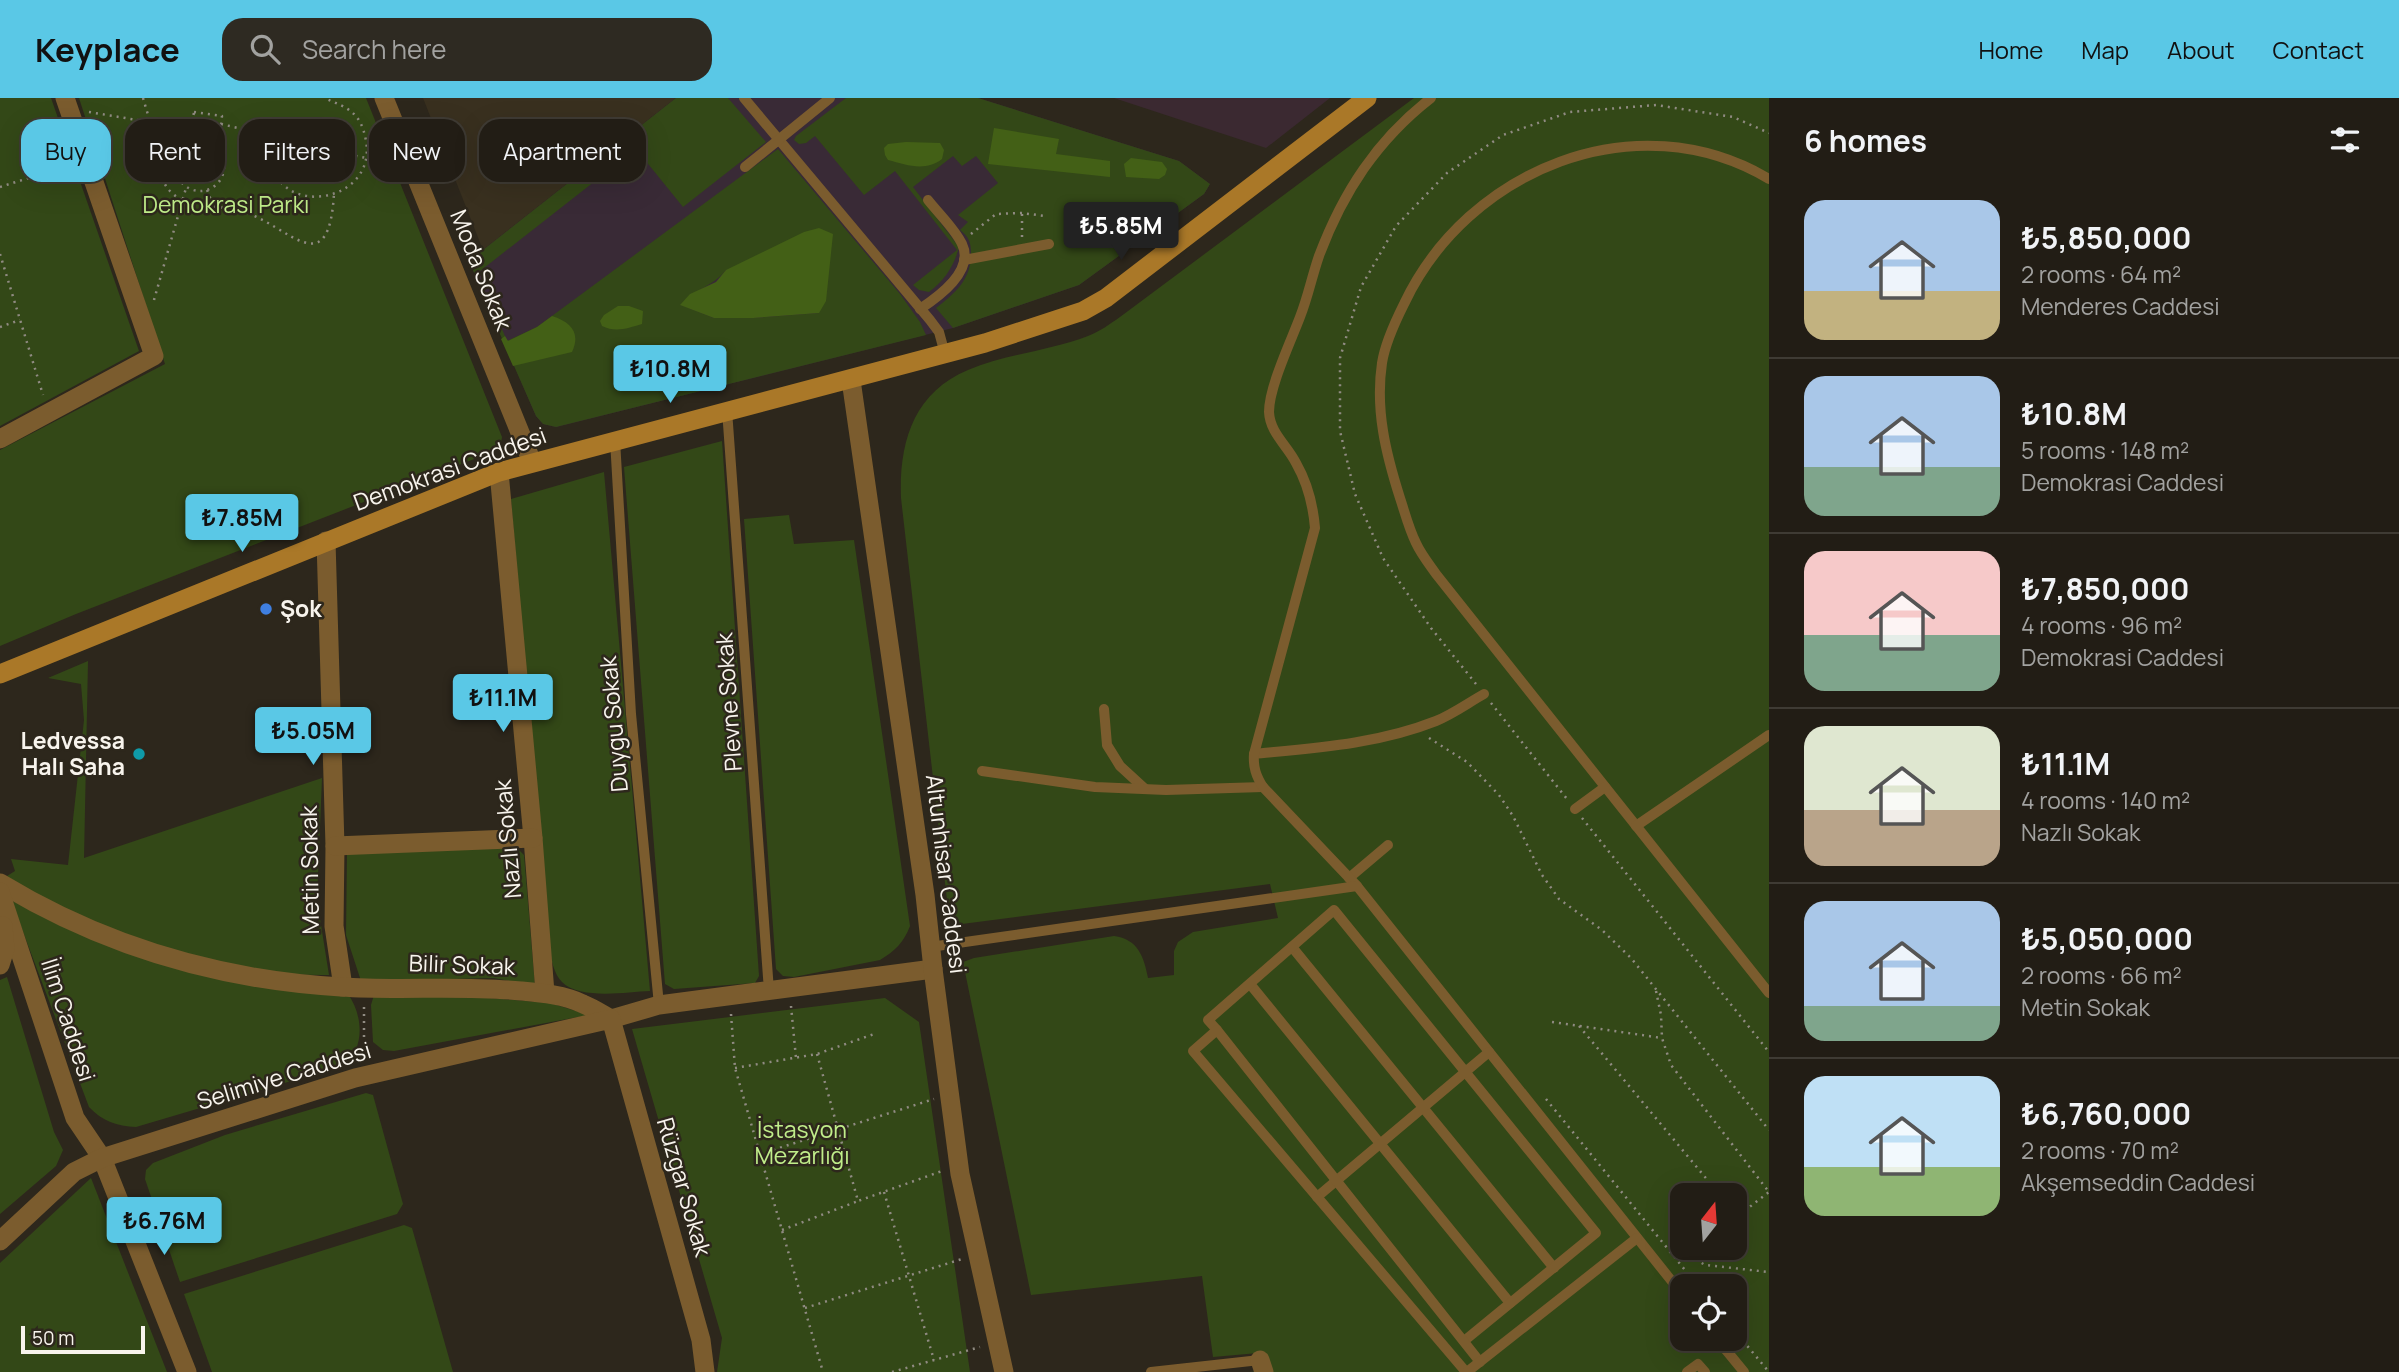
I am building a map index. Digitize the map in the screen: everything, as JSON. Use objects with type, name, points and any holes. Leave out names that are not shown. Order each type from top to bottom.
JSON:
[{"type":"main road","name":"Demokrasi Caddesi","points":[[0,674],[499,472],[727,410],[851,380],[1083,311],[1106,299],[1367,98]]},
{"type":"street","name":"Moda Sokak","points":[[384,98],[393,119]]},
{"type":"street","points":[[0,439],[154,356],[95,182]]},
{"type":"street","name":"Moda Sokak","points":[[419,182],[532,462]]},
{"type":"street","name":"Altunhisar Caddesi","points":[[851,380],[922,867],[959,1165],[1004,1372]]},
{"type":"street","name":"Nazlı Sokak","points":[[499,472],[545,993]]},
{"type":"street","name":"Metin Sokak","points":[[326,541],[335,846],[334,926],[353,988]]},
{"type":"street","points":[[335,846],[533,838]]},
{"type":"street","name":"Bilir Sokak","points":[[0,883],[74,923],[154,953],[257,979],[353,988],[491,988],[545,993],[582,1003],[611,1019]]},
{"type":"street","name":"İlim Caddesi","points":[[0,892],[75,1118],[102,1158],[187,1372]]},
{"type":"street","points":[[0,915],[5,949],[0,965]]},
{"type":"street","points":[[611,1019],[659,1005],[933,969]]},
{"type":"street","name":"Selimiye Caddesi","points":[[0,1241],[74,1172],[102,1158],[355,1077],[611,1019]]},
{"type":"street","name":"Rüzgar Sokak","points":[[611,1019],[701,1340],[705,1371]]},
{"type":"lane","points":[[744,98],[939,332],[945,354]]},
{"type":"lane","points":[[744,167],[830,98]]},
{"type":"lane","points":[[1431,98],[1414,111],[1384,142],[1359,174],[1337,211],[1318,258],[1304,307],[1275,387],[1269,410],[1271,426],[1294,459],[1307,484],[1313,504],[1315,528],[1253,765],[1256,777],[1263,787],[1357,886],[1670,1279]]},
{"type":"lane","points":[[1769,179],[1706,152],[1673,146],[1594,152],[1549,164],[1512,183],[1477,208],[1438,247],[1413,285],[1395,322],[1382,361],[1379,409],[1387,457],[1415,542],[1436,574],[1769,993]]},
{"type":"lane","points":[[920,309],[946,290],[964,260],[960,242],[928,200]]},
{"type":"lane","points":[[964,260],[1049,244]]},
{"type":"lane","name":"Plevne Sokak","points":[[727,410],[769,992]]},
{"type":"lane","name":"Duygu Sokak","points":[[615,440],[631,714],[659,1005]]},
{"type":"lane","points":[[1254,754],[1340,746],[1373,740],[1438,720],[1484,694]]},
{"type":"lane","points":[[1104,709],[1107,744],[1120,766],[1145,789]]},
{"type":"lane","points":[[1636,826],[1769,735]]},
{"type":"lane","points":[[982,771],[1095,787],[1263,787]]},
{"type":"lane","points":[[1575,809],[1605,787]]},
{"type":"lane","points":[[1349,878],[1388,845]]},
{"type":"lane","points":[[930,947],[1357,886]]},
{"type":"lane","points":[[1464,1341],[1596,1233],[1334,910],[1208,1020],[1480,1362]]},
{"type":"lane","points":[[1292,947],[1554,1268]]},
{"type":"lane","points":[[1250,984],[1510,1303]]},
{"type":"lane","points":[[1217,1030],[1193,1051],[1466,1372],[1637,1238]]},
{"type":"lane","points":[[1317,1197],[1489,1052]]},
{"type":"lane","points":[[1727,1351],[1744,1372]]},
{"type":"lane","points":[[1688,1372],[1698,1364],[1705,1372]]},
{"type":"lane","points":[[1151,1372],[1262,1366]]},
{"type":"path","points":[[143,98],[150,119]]},
{"type":"path","points":[[281,182],[302,195],[315,197],[345,189],[358,178],[366,158],[366,141],[361,124],[348,106],[324,98]]},
{"type":"path","points":[[67,103],[138,119]]},
{"type":"path","points":[[1769,133],[1733,117],[1656,105],[1570,112],[1503,135],[1447,173],[1396,226],[1362,287],[1340,358],[1340,431],[1355,494],[1383,558],[1431,628],[1769,1052]]},
{"type":"path","points":[[193,119],[194,112],[222,116],[222,119]]},
{"type":"path","points":[[355,156],[369,159]]},
{"type":"path","points":[[0,187],[21,180]]},
{"type":"path","points":[[165,182],[167,188],[182,200],[200,206],[212,205],[245,212],[297,241],[314,242],[328,233],[332,224],[334,193]]},
{"type":"path","points":[[181,182],[186,187],[200,191],[207,190],[219,182]]},
{"type":"path","points":[[146,330],[186,187]]},
{"type":"path","points":[[207,190],[212,205]]},
{"type":"path","points":[[1022,213],[1022,250]]},
{"type":"path","points":[[960,242],[996,214],[1045,216]]},
{"type":"path","points":[[0,256],[48,413]]},
{"type":"path","points":[[0,327],[20,320]]},
{"type":"path","points":[[1415,728],[1467,762],[1483,777],[1513,816],[1542,875],[1559,899],[1617,943],[1769,1130]]},
{"type":"path","points":[[353,988],[366,1043],[363,1062],[355,1077]]},
{"type":"path","points":[[1656,988],[1662,1038],[1671,1065],[1769,1192],[1747,1209]]},
{"type":"path","points":[[790,989],[796,1058]]},
{"type":"path","points":[[730,997],[735,1068],[823,1372]]},
{"type":"path","points":[[1552,1022],[1662,1038]]},
{"type":"path","points":[[1579,1026],[1710,1183]]},
{"type":"path","points":[[735,1068],[817,1055],[877,1032]]},
{"type":"path","points":[[817,1055],[858,1201]]},
{"type":"path","points":[[760,1154],[950,1093]]},
{"type":"path","points":[[1542,1095],[1689,1274]]},
{"type":"path","points":[[782,1230],[959,1165]]},
{"type":"path","points":[[884,1192],[933,1360]]},
{"type":"path","points":[[805,1308],[978,1254]]},
{"type":"path","points":[[1697,1260],[1705,1265],[1769,1272]]},
{"type":"path","points":[[892,1372],[998,1341]]},
{"type":"path","points":[[1747,1346],[1769,1372]]},
{"type":"shaded area","points":[[423,98],[676,98],[646,122],[646,119],[479,119],[479,182],[569,182],[483,250],[456,182],[465,182],[465,119],[431,119]]},
{"type":"shaded area","points":[[676,98],[978,98],[1179,161],[1210,184],[1204,194],[1079,285],[953,328],[556,427],[543,424],[536,416],[469,261],[569,182],[646,182],[646,122]]},
{"type":"shaded area","points":[[1114,98],[1330,98],[1266,148]]},
{"type":"green space","points":[[0,98],[51,98],[58,119],[21,119],[21,182],[80,182],[139,351],[0,426]]},
{"type":"green space","name":"Demokrasi Parkı","points":[[79,98],[366,98],[374,119],[369,119],[369,182],[400,182],[502,437],[500,449],[0,646],[0,450],[165,364],[106,182],[111,182],[111,119],[86,119]]},
{"type":"green space","points":[[676,98],[728,98],[766,142],[683,207],[646,161],[646,122]]},
{"type":"green space","points":[[846,98],[978,98],[1179,161],[1210,184],[1204,194],[1079,285],[953,328],[936,308],[961,285],[970,263],[970,243],[960,230],[968,222],[958,215],[998,183],[976,156],[962,166],[953,156],[913,187],[959,247],[952,266],[940,283],[929,292],[919,290],[913,285],[957,250],[895,171],[864,195],[815,136],[806,143],[799,144],[794,140]]},
{"type":"green space","points":[[1414,98],[1769,98],[1769,1372],[1249,1372],[1263,1371],[1258,1353],[1213,1357],[1202,1276],[1031,1295],[963,962],[1114,936],[1134,945],[1144,963],[1148,978],[1174,975],[1174,951],[1178,942],[1193,932],[1278,918],[1270,884],[962,924],[953,919],[948,909],[901,498],[907,439],[922,406],[949,380],[982,365],[1058,345],[1100,330]]},
{"type":"green space","points":[[994,128],[1059,139],[1056,154],[1110,161],[1110,177],[988,164]]},
{"type":"green space","points":[[940,143],[944,150],[942,159],[922,166],[888,160],[884,148],[888,144]]},
{"type":"green space","points":[[778,149],[900,294],[926,335],[556,427],[543,424],[536,416],[489,309],[493,308],[507,341],[537,327]],"holes":[[[726,270],[819,313],[714,318],[681,305]]]},
{"type":"green space","points":[[1131,158],[1162,162],[1167,169],[1165,175],[1159,179],[1126,177],[1124,164]]},
{"type":"green space","points":[[569,182],[594,182],[475,275],[469,261]]},
{"type":"green space","points":[[819,228],[833,234],[826,301],[819,313],[714,318],[680,305],[690,294],[716,282],[726,270],[804,232]]},
{"type":"green space","points":[[618,306],[629,306],[643,311],[642,324],[617,329],[602,326],[600,321],[604,315]]},
{"type":"green space","points":[[552,316],[564,321],[575,334],[572,352],[513,366],[501,339],[505,336],[508,341],[537,327]]},
{"type":"green space","points":[[722,441],[759,976],[755,983],[674,989],[665,984],[624,467]]},
{"type":"green space","points":[[604,472],[650,991],[604,994],[580,991],[562,982],[555,971],[549,951],[511,499]]},
{"type":"green space","points":[[789,515],[794,544],[854,540],[910,926],[898,946],[880,960],[794,977],[783,976],[776,969],[744,519]]},
{"type":"green space","points":[[88,661],[84,858],[322,778],[317,900],[329,975],[280,973],[230,966],[157,947],[104,927],[17,886],[7,876],[15,871],[11,859],[68,865],[84,720],[81,684],[48,678]]},
{"type":"green space","points":[[496,847],[519,850],[524,855],[535,986],[494,978],[361,981],[346,935],[347,853]]},
{"type":"green space","points":[[11,900],[44,917],[348,994],[359,1022],[360,1032],[355,1051],[342,1066],[136,1127],[110,1122],[89,1107]]},
{"type":"green space","points":[[7,977],[54,1132],[63,1150],[56,1166],[0,1214],[0,980]]},
{"type":"green space","points":[[441,994],[550,1003],[589,1015],[394,1051],[383,1050],[373,1042],[371,1005],[374,995]]},
{"type":"green space","name":"İstasyon Mezarlığı","points":[[885,998],[919,1022],[970,1372],[717,1372],[722,1338],[632,1029]]},
{"type":"green space","points":[[366,1093],[373,1095],[403,1204],[397,1214],[180,1282],[145,1179],[146,1170],[153,1163],[225,1135]]},
{"type":"green space","points":[[91,1178],[167,1372],[0,1372],[0,1263]]},
{"type":"green space","points":[[404,1225],[412,1228],[453,1372],[212,1372],[184,1294]]},
{"type":"place","name":"Şok","points":[[266,609]]},
{"type":"place","name":"Ledvessa Halı Saha","points":[[139,754]]}]
